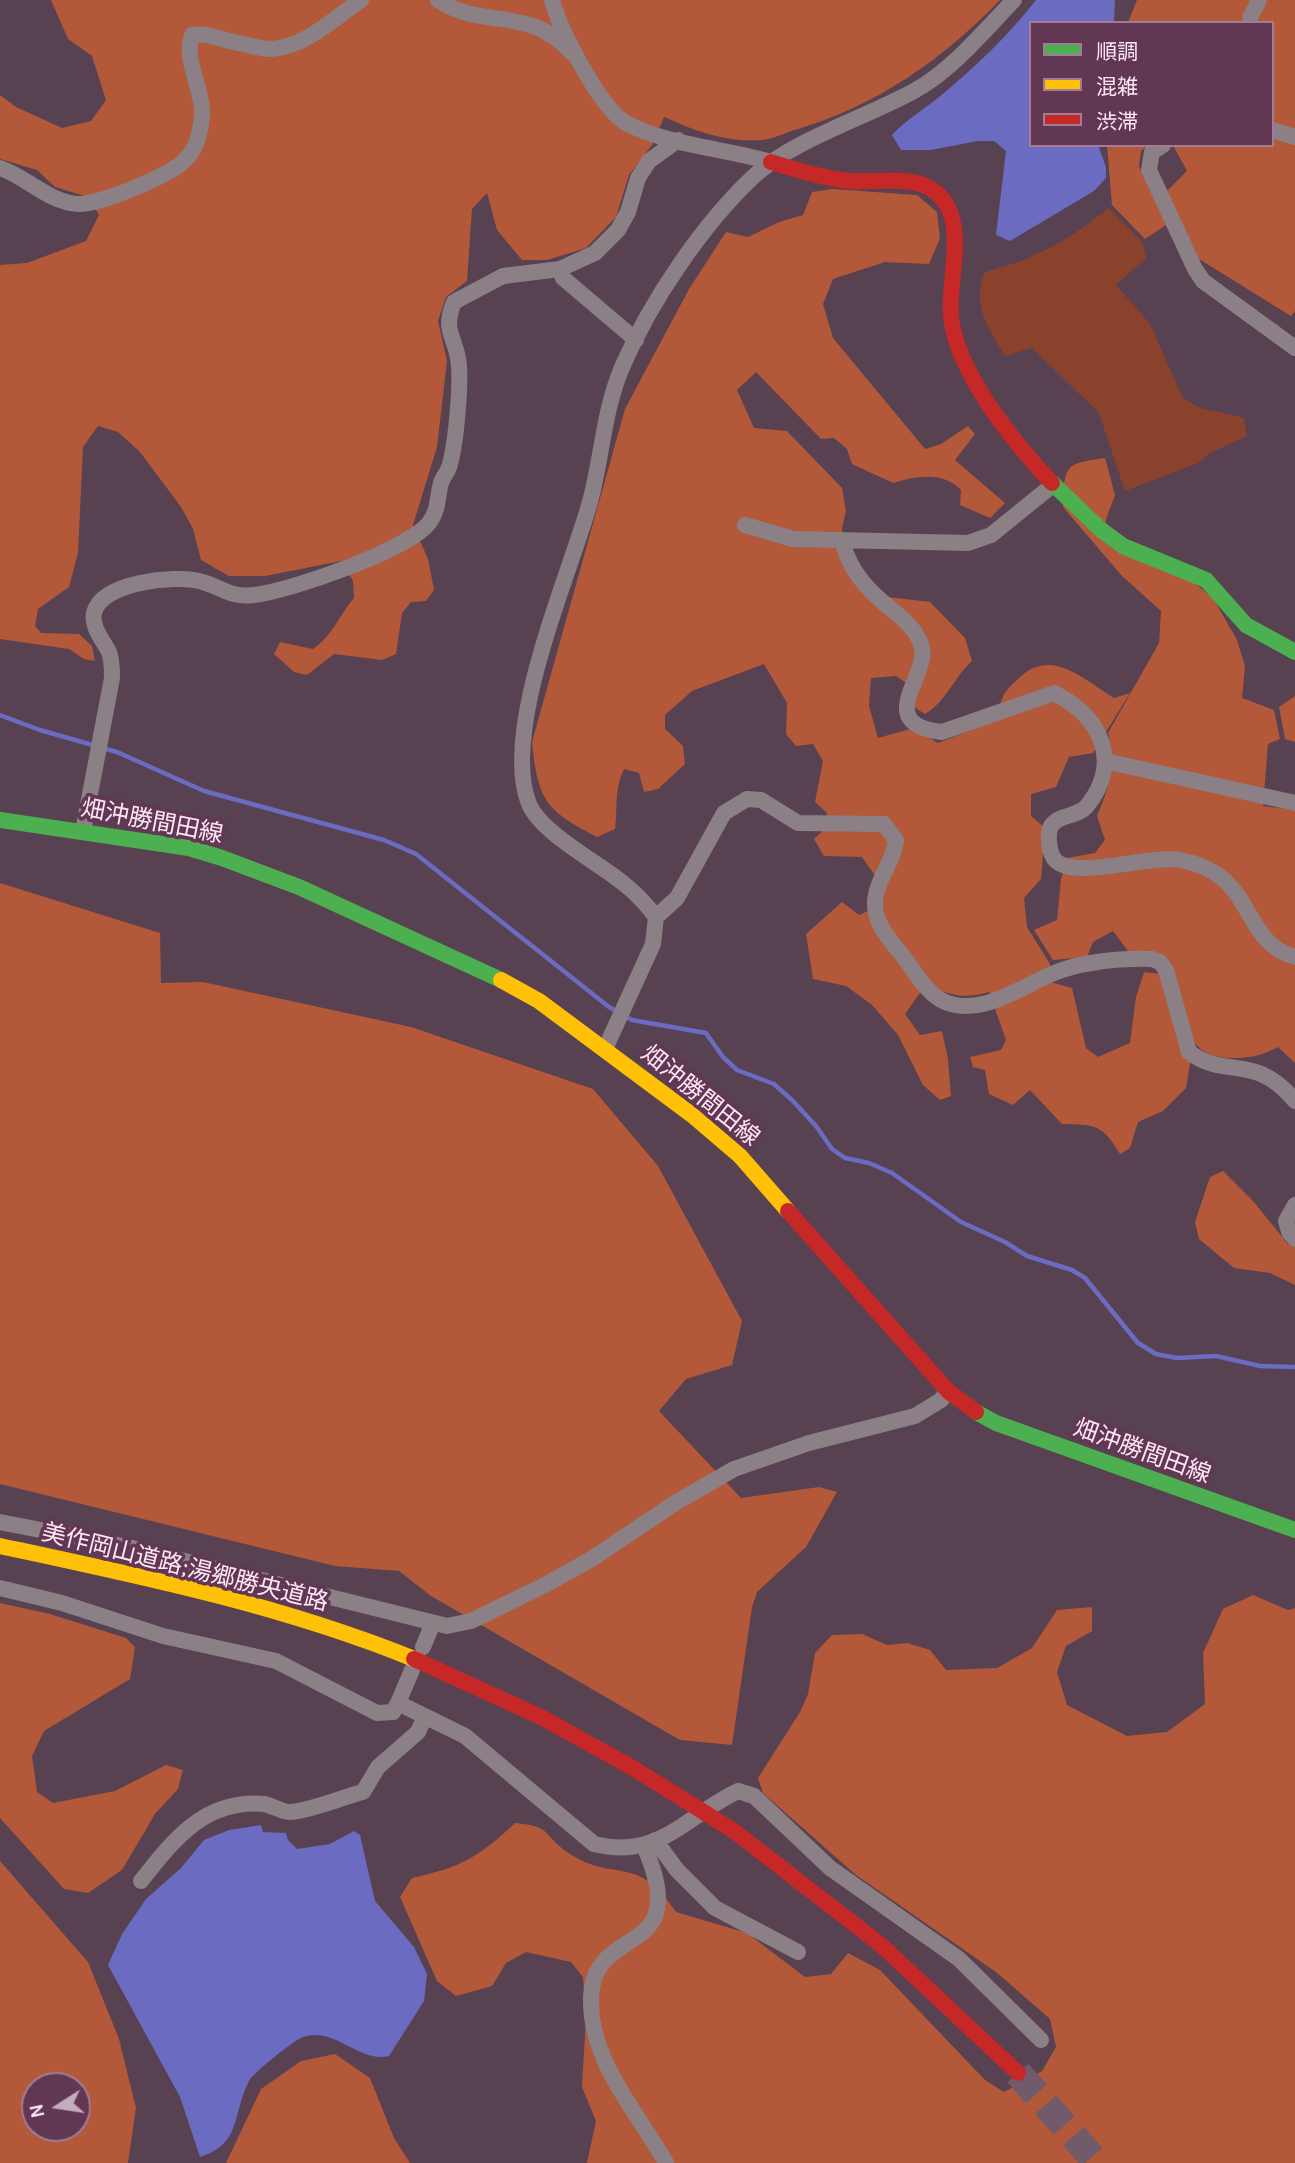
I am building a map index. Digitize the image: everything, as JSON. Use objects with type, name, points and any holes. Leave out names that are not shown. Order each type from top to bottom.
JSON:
[{"type":"main road","points":[[771,162],[822,178],[849,183],[911,181],[932,189],[943,200],[952,216],[955,229],[950,307],[962,357],[1027,454],[1089,520],[1121,545],[1150,561],[1206,580],[1218,589],[1233,612],[1247,625],[1265,639],[1295,652]]},
{"type":"main road","name":"畑沖勝間田線","points":[[0,820],[189,848],[299,887],[476,965],[538,1001],[605,1049],[692,1115],[740,1156],[948,1391],[969,1408],[996,1423],[1295,1530]]},
{"type":"main road","name":"美作岡山道路;湯郷勝央道路","points":[[0,1546],[249,1603],[355,1637],[470,1684],[575,1734],[734,1831],[862,1926],[945,2000],[1018,2073]]},
{"type":"street","points":[[0,168],[12,172],[58,200],[79,204],[99,201],[172,170],[187,159],[197,141],[202,114],[201,94],[188,46],[192,35],[206,33],[226,42],[271,49],[291,44],[324,27],[361,0]]},
{"type":"street","points":[[438,0],[468,14],[515,19],[535,25],[565,45],[580,63]]},
{"type":"street","points":[[552,0],[580,63],[598,92],[623,121],[643,131],[771,162]]},
{"type":"street","points":[[656,917],[623,883],[566,841],[530,807],[522,758],[528,712],[545,643],[590,500],[610,403],[623,364],[698,238],[754,176],[771,162],[917,89],[947,66],[1014,0]]},
{"type":"street","points":[[1250,18],[1259,0]]},
{"type":"street","points":[[1274,131],[1295,137]]},
{"type":"street","points":[[83,831],[112,678],[109,653],[94,622],[94,612],[100,602],[111,592],[128,586],[178,579],[200,581],[237,596],[255,595],[297,585],[346,568],[425,528],[438,507],[441,482],[450,466],[453,445],[458,357],[447,329],[454,302],[503,276],[560,269],[595,253],[618,230],[628,212],[638,178],[649,161],[678,140]]},
{"type":"street","points":[[1160,147],[1153,152],[1149,170],[1203,281],[1295,348]]},
{"type":"street","points":[[560,269],[563,278],[636,340]]},
{"type":"street","points":[[745,525],[793,539],[968,543],[991,535],[1054,484]]},
{"type":"street","points":[[842,541],[847,560],[874,594],[901,618],[922,648],[921,664],[907,693],[908,709],[913,720],[926,730],[942,732],[1054,693],[1066,699],[1099,731],[1105,761],[1088,805],[1051,827],[1051,855],[1058,864],[1082,870],[1160,858],[1201,866],[1232,886],[1268,945],[1295,957]]},
{"type":"street","points":[[1105,761],[1295,803]]},
{"type":"street","points":[[605,1049],[653,944],[656,917],[677,898],[719,819],[732,805],[747,799],[761,800],[798,823],[884,824],[896,840],[895,854],[877,891],[876,918],[928,990],[941,1000],[961,1006],[1006,997],[1063,970],[1097,963],[1152,959],[1160,962],[1167,970],[1189,1052],[1210,1063],[1243,1067],[1272,1077],[1295,1101]]},
{"type":"street","points":[[1295,1205],[1286,1221],[1289,1232],[1295,1239]]},
{"type":"street","points":[[0,1522],[128,1547],[447,1626],[471,1621],[545,1585],[590,1560],[675,1503],[734,1469],[809,1443],[915,1416],[941,1400],[948,1391]]},
{"type":"street","points":[[0,1588],[62,1603],[163,1636],[276,1661],[377,1713],[393,1713],[412,1670]]},
{"type":"street","points":[[422,1647],[433,1623]]},
{"type":"street","points":[[398,1703],[465,1736],[594,1844],[615,1849],[649,1843],[738,1791],[754,1796],[830,1867],[959,1959],[1041,2040]]},
{"type":"street","points":[[141,1881],[184,1832],[211,1812],[267,1804],[290,1812],[363,1792],[378,1768],[418,1732],[425,1716]]},
{"type":"street","points":[[649,1843],[715,1908],[798,1952]]},
{"type":"street","points":[[649,1843],[656,1878],[658,1913],[653,1925],[607,1957],[598,1971],[591,1996],[594,2028],[609,2070],[629,2108],[666,2163]]},
{"type":"shaded area","points":[[51,0],[1000,0],[956,42],[908,78],[827,119],[771,138],[736,140],[712,135],[664,117],[652,145],[629,175],[616,217],[586,248],[547,260],[522,260],[497,230],[487,193],[472,209],[467,281],[446,297],[438,321],[447,361],[437,447],[413,525],[428,559],[434,590],[426,601],[411,602],[402,613],[396,654],[382,660],[334,654],[307,675],[294,672],[274,654],[280,642],[313,649],[331,632],[354,598],[353,581],[341,561],[265,576],[229,576],[201,560],[193,529],[181,507],[140,452],[118,432],[98,426],[83,447],[78,553],[69,587],[38,609],[35,626],[41,633],[79,634],[92,646],[95,661],[84,659],[69,649],[0,639],[0,265],[27,263],[86,241],[99,215],[88,197],[55,187],[37,170],[0,159],[0,95],[16,107],[62,128],[91,121],[106,100],[92,56],[68,39]]},
{"type":"shaded area","points":[[1036,0],[1115,0],[1114,21],[1029,21],[1029,147],[1099,147],[1106,167],[1106,178],[1094,191],[1010,241],[996,235],[1006,151],[994,141],[978,141],[931,150],[901,150],[892,135],[978,63]]},
{"type":"shaded area","points":[[1137,0],[1295,0],[1295,311],[1291,316],[1199,259],[1166,192],[1187,171],[1174,147],[1274,147],[1274,21],[1129,21]]},
{"type":"shaded area","points":[[1107,147],[1146,147],[1141,151],[1139,166],[1166,225],[1145,239],[1112,205]]},
{"type":"shaded area","points":[[832,189],[917,195],[937,212],[940,238],[929,264],[885,262],[833,279],[823,304],[833,338],[925,449],[941,444],[968,426],[975,434],[955,460],[1005,503],[990,518],[960,505],[961,490],[946,480],[920,477],[893,483],[852,464],[847,449],[834,438],[821,439],[756,372],[737,390],[754,428],[787,431],[842,488],[846,511],[842,528],[846,569],[870,595],[930,602],[965,638],[972,661],[939,703],[925,714],[911,705],[912,687],[896,676],[871,678],[869,706],[878,738],[914,728],[938,743],[997,720],[1001,701],[1009,688],[1031,669],[1043,665],[1067,669],[1114,698],[1130,693],[1093,753],[1069,757],[1056,787],[1031,794],[1031,816],[1045,828],[1041,879],[1024,898],[1027,927],[1050,964],[1050,982],[1072,988],[1086,1048],[1098,1057],[1130,1043],[1136,997],[1144,972],[1162,974],[1180,1043],[1190,1063],[1186,1088],[1163,1111],[1138,1122],[1130,1148],[1120,1154],[1108,1137],[1097,1128],[1062,1124],[1030,1090],[1013,1105],[989,1094],[985,1070],[973,1067],[970,1057],[1001,1050],[1006,1040],[989,992],[968,996],[922,990],[905,1014],[920,1035],[942,1031],[948,1059],[951,1096],[940,1100],[923,1085],[898,1035],[872,1005],[846,986],[813,979],[806,934],[842,902],[859,915],[879,906],[883,887],[862,857],[824,856],[814,839],[826,828],[827,813],[815,802],[823,761],[813,744],[796,746],[786,734],[787,703],[764,664],[692,691],[665,715],[665,729],[683,746],[685,764],[658,789],[644,792],[639,773],[624,769],[618,791],[615,829],[597,837],[566,819],[547,801],[537,778],[532,742],[625,409],[689,289],[726,232],[748,237],[779,222],[803,215],[812,192]]},
{"type":"shaded area","points":[[1109,208],[1142,242],[1146,258],[1116,285],[1150,324],[1183,398],[1201,408],[1244,418],[1247,436],[1208,454],[1198,463],[1125,491],[1099,413],[1032,348],[1005,356],[984,316],[980,295],[985,272],[1021,261],[1051,247]]},
{"type":"shaded area","points":[[1105,458],[1115,495],[1106,519],[1105,538],[1193,582],[1213,598],[1237,640],[1245,666],[1242,698],[1274,710],[1280,739],[1268,744],[1263,806],[1295,810],[1295,1063],[1278,1047],[1261,1054],[1238,1058],[1214,1056],[1201,1049],[1185,1026],[1171,963],[1157,953],[1128,951],[1113,931],[1093,942],[1087,957],[1053,960],[1034,930],[1057,920],[1061,879],[1067,858],[1095,853],[1105,840],[1097,816],[1110,775],[1108,733],[1159,643],[1161,611],[1122,576],[1063,507],[1064,482],[1069,469],[1081,462]]},
{"type":"shaded area","points":[[1295,696],[1295,742],[1285,739],[1279,707]]},
{"type":"shaded area","points":[[0,883],[160,933],[161,983],[203,982],[411,1027],[593,1089],[658,1166],[742,1321],[732,1365],[686,1379],[659,1411],[741,1498],[819,1487],[837,1492],[806,1547],[757,1592],[752,1607],[732,1745],[680,1740],[431,1596],[399,1571],[335,1566],[0,1484]]},
{"type":"shaded area","points":[[1223,1171],[1253,1201],[1288,1244],[1295,1247],[1295,1285],[1270,1273],[1234,1268],[1199,1239],[1195,1222],[1210,1177]]},
{"type":"shaded area","points":[[1253,1595],[1288,1610],[1295,1608],[1295,2163],[587,2163],[596,2121],[582,2087],[586,2018],[583,1977],[571,1962],[526,1952],[506,1963],[492,1986],[456,1996],[437,1981],[400,1897],[412,1878],[444,1870],[468,1860],[515,1823],[527,1824],[542,1829],[561,1848],[586,1862],[638,1875],[650,1882],[676,1912],[747,1933],[805,1977],[831,1974],[848,1953],[880,1970],[985,2080],[1004,2092],[1042,2071],[1056,2047],[1050,2019],[996,1972],[856,1875],[763,1793],[758,1778],[800,1712],[808,1694],[815,1653],[832,1635],[862,1634],[887,1645],[907,1643],[930,1650],[946,1670],[997,1668],[1032,1648],[1057,1610],[1092,1607],[1092,1631],[1066,1646],[1057,1672],[1067,1705],[1127,1736],[1167,1732],[1205,1704],[1203,1653],[1223,1609]]},
{"type":"shaded area","points":[[0,1603],[50,1614],[126,1638],[135,1647],[130,1679],[44,1731],[32,1756],[37,1792],[53,1803],[115,1791],[166,1765],[183,1770],[178,1789],[155,1814],[122,1870],[88,1893],[64,1889],[0,1818]]},
{"type":"shaded area","points":[[261,1825],[263,1832],[286,1833],[288,1840],[297,1849],[330,1844],[354,1831],[360,1835],[375,1901],[414,1947],[427,1974],[424,2001],[389,2056],[367,2054],[326,2036],[303,2037],[291,2044],[265,2064],[249,2081],[234,2126],[223,2144],[200,2157],[180,2097],[108,1965],[122,1934],[146,1899],[181,1868],[204,1840],[229,1830]]},
{"type":"shaded area","points":[[0,1861],[88,1962],[119,2039],[136,2108],[128,2163],[0,2163]]},
{"type":"shaded area","points":[[335,2054],[370,2078],[394,2138],[410,2163],[226,2163],[261,2089],[301,2061]]},
{"type":"waterway","points":[[0,715],[40,730],[117,752],[204,791],[384,840],[416,854],[609,1007],[632,1020],[706,1033],[723,1057],[737,1070],[774,1084],[792,1100],[816,1126],[832,1149],[845,1158],[869,1163],[892,1173],[961,1222],[1005,1242],[1027,1256],[1072,1270],[1085,1278],[1138,1343],[1156,1354],[1177,1358],[1216,1356],[1260,1366],[1295,1367]]},
{"type":"tunnel","points":[[1018,2073],[1097,2163]]},
{"type":"traffic: fast","points":[[1052,483],[1100,529],[1123,546],[1206,580],[1246,625],[1295,652]]},
{"type":"traffic: fast","points":[[0,820],[189,848],[222,858],[299,887],[501,980]]},
{"type":"traffic: fast","points":[[976,1412],[996,1423],[1295,1530]]},
{"type":"traffic: slow","points":[[501,980],[539,1001],[692,1115],[740,1156],[788,1211]]},
{"type":"traffic: slow","points":[[0,1546],[261,1607],[414,1659]]},
{"type":"traffic: jam","points":[[771,162],[839,180],[910,182],[928,187],[942,198],[950,212],[954,228],[951,317],[964,361],[1005,428],[1052,483]]},
{"type":"traffic: jam","points":[[788,1211],[948,1391],[976,1412]]},
{"type":"traffic: jam","points":[[414,1659],[541,1717],[633,1768]]},
{"type":"traffic: jam","points":[[633,1768],[734,1831]]},
{"type":"traffic: jam","points":[[734,1831],[881,1945],[1018,2073]]}]
